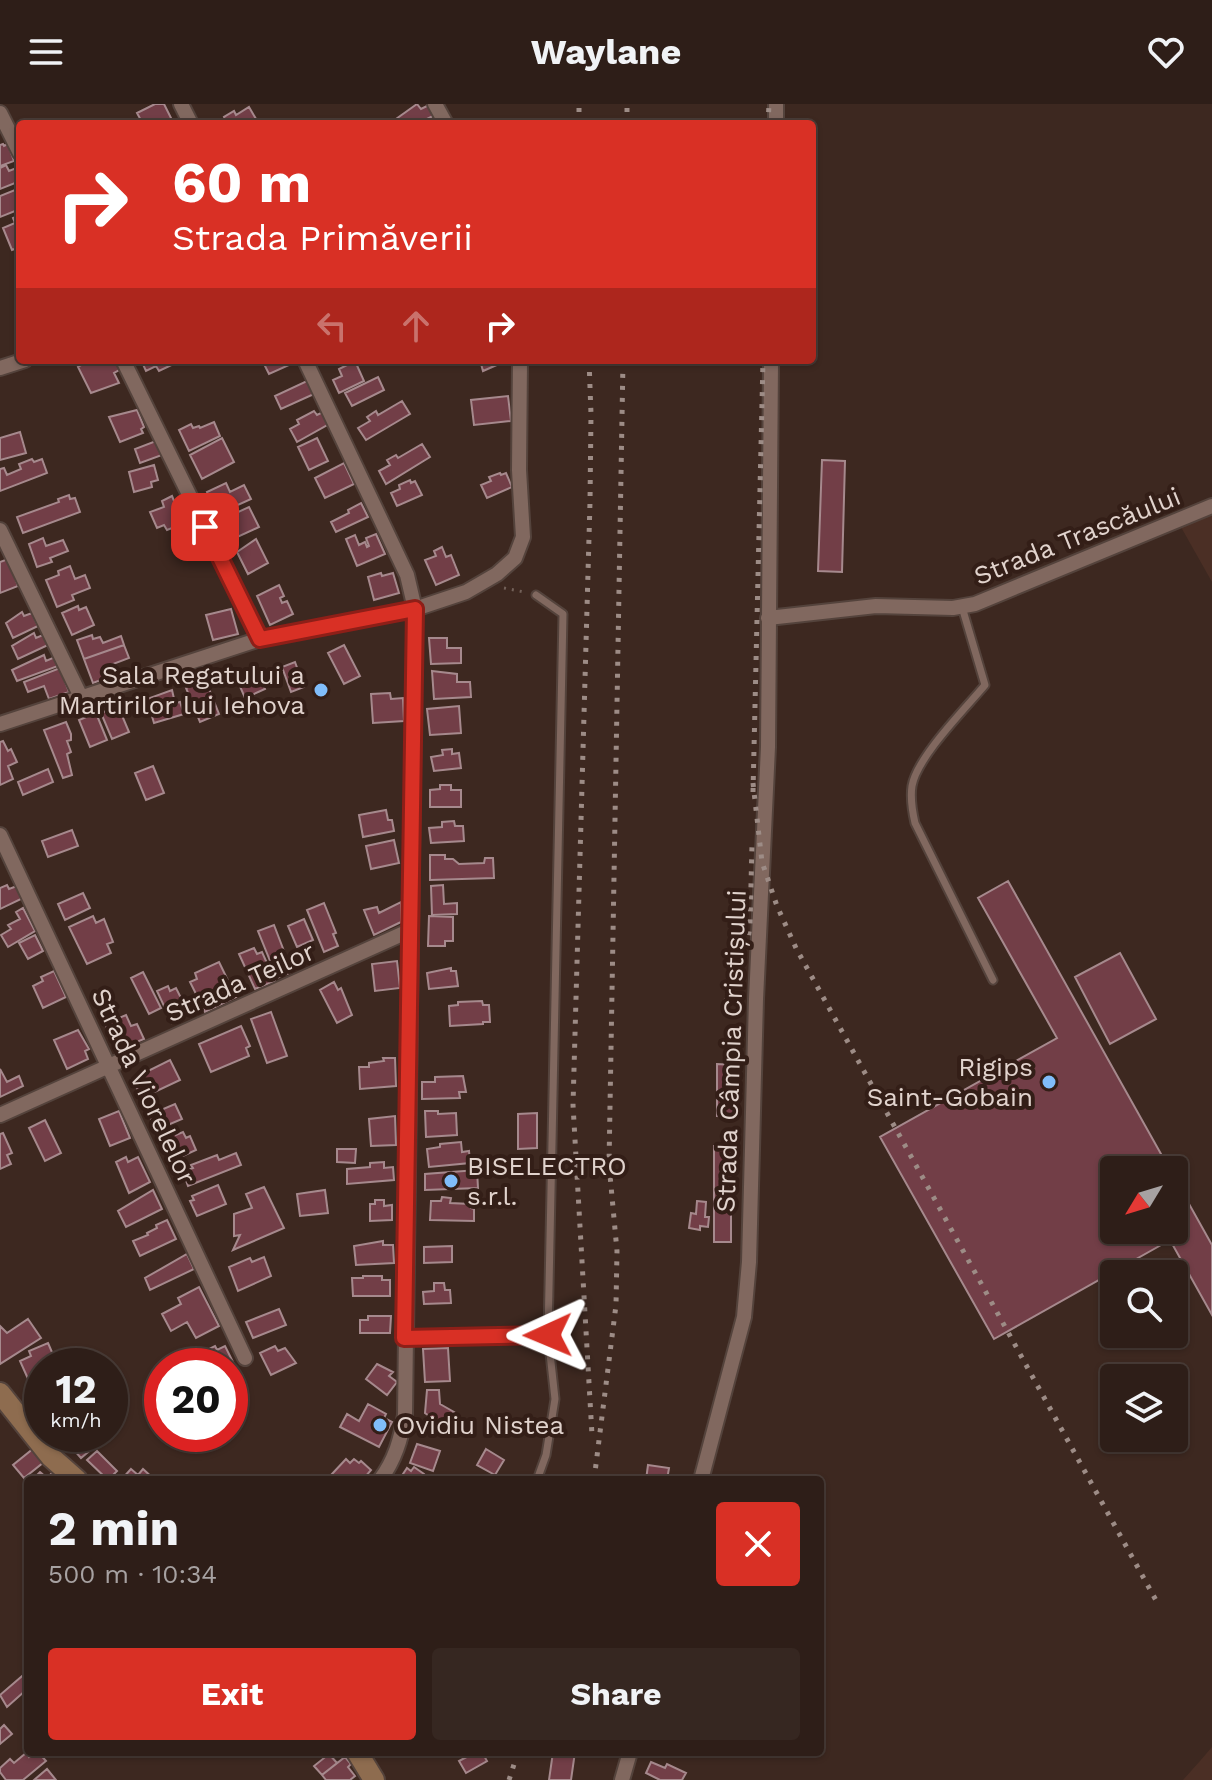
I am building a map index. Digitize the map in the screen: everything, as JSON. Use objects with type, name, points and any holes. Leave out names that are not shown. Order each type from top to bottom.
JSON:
[{"type":"street","points":[[0,113],[16,145]]},
{"type":"street","points":[[125,364],[260,639]]},
{"type":"street","points":[[307,364],[407,575],[415,609],[405,1415],[401,1437],[390,1467],[383,1476]]},
{"type":"street","points":[[0,724],[260,639],[415,609],[481,584],[515,558],[523,537],[519,470],[520,364]]},
{"type":"street","name":"Strada Câmpia Cristișului","points":[[702,1476],[744,1317],[749,1262],[751,1116],[768,747],[771,364]]},
{"type":"street","name":"Strada Trascăului","points":[[768,618],[876,606],[962,607],[975,604],[1210,511]]},
{"type":"street","points":[[0,530],[81,697]]},
{"type":"street","name":"Strada Viorelelor","points":[[0,835],[240,1348]]},
{"type":"street","name":"Strada Teilor","points":[[0,1115],[411,930]]},
{"type":"street","points":[[0,1393],[51,1457],[72,1476]]},
{"type":"street","points":[[359,1756],[374,1780]]},
{"type":"street","points":[[622,1780],[629,1756]]},
{"type":"lane","points":[[536,595],[563,614],[548,1335],[555,1399],[546,1455],[538,1476]]},
{"type":"lane","points":[[962,607],[985,685],[921,762],[912,783],[910,804],[915,823],[993,980]]},
{"type":"lane","points":[[404,1338],[548,1335]]},
{"type":"path","points":[[481,584],[536,595]]},
{"type":"shaded area","points":[[1212,507],[1212,582],[1177,520]]},
{"type":"shaded area","points":[[1212,1747],[1212,1780],[1183,1780],[1200,1761]]},
{"type":"building","points":[[155,104],[164,104],[172,120],[141,120],[137,113]]},
{"type":"building","points":[[417,104],[421,109],[429,105],[435,115],[425,120],[395,120]]},
{"type":"building","points":[[249,107],[256,119],[226,120],[224,117],[234,111],[236,115]]},
{"type":"building","points":[[8,144],[14,161],[0,166],[0,145]]},
{"type":"building","points":[[6,165],[9,171],[16,168],[16,183],[0,189],[0,168]]},
{"type":"building","points":[[16,190],[16,211],[0,217],[0,196]]},
{"type":"building","points":[[16,217],[16,248],[12,250],[3,228],[15,223],[13,218]]},
{"type":"building","points":[[83,364],[118,364],[121,369],[114,373],[119,383],[91,393],[78,367]]},
{"type":"building","points":[[143,364],[174,364],[159,371],[156,366],[146,371]]},
{"type":"building","points":[[264,364],[291,364],[269,374]]},
{"type":"building","points":[[356,364],[364,381],[339,393],[333,380],[342,376],[339,369]]},
{"type":"building","points":[[481,364],[499,364],[483,371]]},
{"type":"building","points":[[378,377],[384,390],[352,406],[345,393]]},
{"type":"building","points":[[307,381],[314,394],[281,409],[275,396]]},
{"type":"building","points":[[508,396],[511,421],[474,425],[471,400]]},
{"type":"building","points":[[402,401],[410,414],[366,440],[358,428],[370,421],[367,417],[376,411],[378,415]]},
{"type":"building","points":[[137,410],[144,427],[141,429],[143,433],[120,442],[109,417]]},
{"type":"building","points":[[314,411],[317,415],[323,412],[329,424],[297,442],[290,429],[299,424],[297,420]]},
{"type":"building","points":[[214,422],[220,436],[189,451],[179,430],[191,424],[193,428],[200,428]]},
{"type":"building","points":[[20,432],[26,453],[0,460],[0,438]]},
{"type":"building","points":[[222,438],[234,462],[202,479],[190,455]]},
{"type":"building","points":[[317,438],[328,461],[309,470],[298,447]]},
{"type":"building","points":[[156,441],[162,455],[140,463],[135,449]]},
{"type":"building","points":[[422,444],[430,457],[386,484],[379,471],[390,465],[387,460],[396,455],[398,458]]},
{"type":"building","points":[[32,459],[34,462],[42,459],[47,473],[0,491],[0,469],[4,468],[7,475],[21,469],[19,464]]},
{"type":"building","points":[[822,460],[845,461],[842,572],[818,571]]},
{"type":"building","points":[[344,463],[354,484],[325,498],[315,478]]},
{"type":"building","points":[[154,465],[158,480],[151,482],[152,487],[134,492],[129,472]]},
{"type":"building","points":[[506,473],[512,487],[487,498],[481,485],[491,481],[489,477]]},
{"type":"building","points":[[410,480],[411,483],[415,481],[422,495],[397,506],[391,493]]},
{"type":"building","points":[[226,483],[230,492],[244,485],[251,499],[218,514],[207,492]]},
{"type":"building","points":[[69,495],[70,499],[75,498],[80,512],[23,533],[17,517],[59,502],[58,499]]},
{"type":"building","points":[[172,496],[181,518],[178,520],[180,525],[167,530],[164,525],[157,528],[150,512],[164,507],[162,501]]},
{"type":"building","points":[[361,503],[368,517],[336,532],[331,522]]},
{"type":"building","points":[[249,507],[259,527],[233,539],[223,519]]},
{"type":"building","points":[[195,530],[199,539],[185,543],[182,534]]},
{"type":"building","points":[[376,534],[385,554],[357,566],[346,539],[355,535],[359,545],[365,542],[367,547],[366,538]]},
{"type":"building","points":[[43,538],[46,546],[63,540],[68,551],[50,558],[52,562],[37,567],[29,544]]},
{"type":"building","points":[[199,539],[202,549],[189,553],[185,543]]},
{"type":"building","points":[[256,539],[268,563],[248,574],[237,552]]},
{"type":"building","points":[[442,547],[446,557],[451,555],[459,575],[436,585],[425,560],[436,556],[434,551]]},
{"type":"building","points":[[8,559],[18,586],[0,593],[0,562]]},
{"type":"building","points":[[70,566],[75,579],[85,575],[90,588],[72,595],[74,600],[57,607],[46,580]]},
{"type":"building","points":[[381,573],[382,576],[393,573],[399,593],[374,600],[368,577]]},
{"type":"building","points":[[279,585],[284,596],[280,598],[282,603],[287,601],[293,614],[270,625],[257,596]]},
{"type":"building","points":[[78,606],[79,610],[86,607],[94,625],[72,635],[62,613]]},
{"type":"building","points":[[231,609],[238,634],[213,640],[206,615]]},
{"type":"building","points":[[22,612],[24,616],[32,613],[38,626],[13,638],[6,623]]},
{"type":"building","points":[[34,633],[36,638],[43,635],[48,645],[18,659],[12,646]]},
{"type":"building","points":[[92,635],[93,639],[100,637],[103,643],[121,636],[124,645],[84,659],[77,640]]},
{"type":"building","points":[[429,638],[447,638],[447,648],[461,648],[461,663],[431,664]]},
{"type":"building","points":[[124,645],[129,658],[105,667],[109,677],[93,683],[84,659]]},
{"type":"building","points":[[344,645],[360,676],[344,684],[328,653]]},
{"type":"building","points":[[44,655],[46,661],[55,657],[58,666],[17,681],[12,670]]},
{"type":"building","points":[[295,662],[304,687],[291,692],[282,667]]},
{"type":"building","points":[[255,666],[265,689],[245,698],[235,675]]},
{"type":"building","points":[[60,668],[69,692],[49,699],[44,686],[28,692],[24,682]]},
{"type":"building","points":[[432,671],[457,674],[457,682],[470,682],[471,697],[434,699]]},
{"type":"building","points":[[205,679],[219,714],[200,722],[186,688]]},
{"type":"building","points":[[172,690],[175,703],[180,702],[184,714],[154,723],[147,699]]},
{"type":"building","points":[[390,693],[391,699],[403,698],[404,721],[373,723],[371,694]]},
{"type":"building","points":[[118,706],[129,732],[112,739],[101,713]]},
{"type":"building","points":[[459,706],[461,733],[430,735],[427,709]]},
{"type":"building","points":[[96,713],[107,740],[90,747],[79,720]]},
{"type":"building","points":[[66,722],[71,734],[71,740],[67,741],[71,752],[67,754],[72,775],[63,778],[44,730]]},
{"type":"building","points":[[3,741],[17,762],[8,766],[13,779],[0,785],[0,742]]},
{"type":"building","points":[[452,749],[452,754],[459,753],[461,768],[434,771],[431,757],[443,755],[442,750]]},
{"type":"building","points":[[153,766],[164,793],[146,800],[135,773]]},
{"type":"building","points":[[48,769],[53,782],[23,795],[18,782]]},
{"type":"building","points":[[440,785],[451,785],[451,790],[461,790],[461,807],[430,807],[430,790],[440,789]]},
{"type":"building","points":[[386,810],[394,831],[363,837],[359,815]]},
{"type":"building","points":[[454,821],[455,826],[463,826],[464,841],[431,843],[429,828],[442,827],[442,822]]},
{"type":"building","points":[[72,830],[78,846],[48,857],[42,841]]},
{"type":"building","points":[[394,840],[399,863],[371,869],[366,846]]},
{"type":"building","points":[[430,855],[445,855],[445,859],[453,859],[459,864],[484,863],[485,858],[493,858],[494,878],[430,880]]},
{"type":"building","name":"Rigips Saint-Gobain","points":[[1008,881],[1162,1156],[1100,1156],[1100,1244],[1163,1244],[1134,1260],[1100,1260],[1100,1279],[994,1339],[880,1137],[1057,1038],[978,898]]},
{"type":"building","points":[[7,885],[9,889],[17,886],[23,898],[0,909],[0,888]]},
{"type":"building","points":[[443,885],[444,904],[457,903],[457,914],[432,915],[431,886]]},
{"type":"building","points":[[83,893],[90,908],[65,920],[58,904]]},
{"type":"building","points":[[401,902],[401,922],[374,935],[364,910],[377,907],[379,913]]},
{"type":"building","points":[[324,903],[338,946],[324,952],[307,910]]},
{"type":"building","points":[[23,908],[35,931],[8,947],[1,935],[11,929],[8,925],[20,919],[16,912]]},
{"type":"building","points":[[93,916],[96,923],[104,919],[113,942],[107,944],[111,953],[87,964],[69,927]]},
{"type":"building","points":[[429,916],[453,917],[453,941],[445,941],[445,946],[428,946]]},
{"type":"building","points":[[304,919],[313,940],[297,947],[288,926]]},
{"type":"building","points":[[274,925],[292,972],[277,978],[258,931]]},
{"type":"building","points":[[35,935],[43,951],[28,959],[19,943]]},
{"type":"building","points":[[254,948],[257,954],[262,952],[275,981],[255,989],[239,954]]},
{"type":"building","points":[[1120,953],[1156,1019],[1110,1044],[1075,977]]},
{"type":"building","points":[[397,961],[400,988],[375,991],[372,964]]},
{"type":"building","points":[[219,962],[236,997],[205,1012],[190,982],[197,979],[195,973]]},
{"type":"building","points":[[451,968],[451,971],[456,971],[458,986],[429,989],[427,973]]},
{"type":"building","points":[[54,971],[66,997],[43,1008],[33,986],[43,981],[41,977]]},
{"type":"building","points":[[143,972],[161,1008],[149,1014],[131,978]]},
{"type":"building","points":[[334,982],[338,990],[341,988],[352,1015],[337,1023],[320,990]]},
{"type":"building","points":[[168,986],[170,991],[176,988],[183,1002],[178,1004],[184,1017],[172,1023],[157,991]]},
{"type":"building","points":[[482,1001],[483,1005],[489,1005],[490,1022],[450,1026],[449,1006],[458,1005],[458,1002]]},
{"type":"building","points":[[271,1012],[287,1056],[267,1063],[251,1019]]},
{"type":"building","points":[[126,1015],[131,1026],[137,1024],[144,1039],[117,1050],[105,1024]]},
{"type":"building","points":[[241,1026],[250,1046],[246,1048],[249,1056],[211,1072],[199,1044]]},
{"type":"building","points":[[78,1030],[89,1049],[85,1051],[88,1059],[67,1069],[54,1040]]},
{"type":"building","points":[[383,1058],[395,1058],[396,1086],[360,1089],[359,1067],[369,1067],[369,1063],[384,1061]]},
{"type":"building","points":[[170,1060],[180,1080],[142,1098],[132,1079]]},
{"type":"building","points":[[717,1064],[733,1065],[733,1117],[717,1116]]},
{"type":"building","points":[[0,1069],[7,1082],[19,1076],[23,1086],[0,1097]]},
{"type":"building","points":[[463,1076],[466,1092],[459,1092],[460,1098],[422,1099],[422,1082],[435,1082],[435,1077]]},
{"type":"building","points":[[175,1104],[182,1119],[156,1130],[149,1115]]},
{"type":"building","points":[[119,1111],[130,1138],[110,1146],[99,1119]]},
{"type":"building","points":[[425,1111],[456,1113],[457,1135],[426,1137]]},
{"type":"building","points":[[537,1113],[537,1148],[518,1149],[518,1114]]},
{"type":"building","points":[[395,1116],[396,1145],[371,1146],[369,1119]]},
{"type":"building","points":[[45,1120],[61,1153],[45,1161],[29,1128]]},
{"type":"building","points":[[174,1129],[176,1135],[183,1132],[186,1138],[190,1136],[196,1150],[172,1161],[160,1135]]},
{"type":"building","points":[[3,1133],[12,1153],[7,1155],[11,1164],[0,1169],[0,1134]]},
{"type":"building","points":[[461,1142],[462,1152],[469,1151],[470,1163],[429,1167],[427,1149]]},
{"type":"building","points":[[714,1146],[731,1146],[731,1242],[714,1242]]},
{"type":"building","points":[[337,1149],[356,1149],[355,1163],[337,1162]]},
{"type":"building","points":[[236,1153],[241,1165],[188,1186],[183,1172],[193,1168],[191,1165],[217,1155],[219,1160]]},
{"type":"building","points":[[126,1157],[128,1162],[138,1157],[150,1182],[129,1193],[116,1162]]},
{"type":"building","points":[[384,1162],[384,1168],[393,1167],[394,1180],[347,1184],[347,1169]]},
{"type":"building","name":"BISELECTRO s.r.l.","points":[[477,1170],[478,1188],[425,1190],[425,1174]]},
{"type":"building","points":[[218,1185],[226,1204],[197,1216],[190,1201],[194,1200],[192,1196]]},
{"type":"building","points":[[264,1187],[284,1228],[233,1250],[240,1235],[234,1236],[234,1214],[252,1208],[246,1194]]},
{"type":"building","points":[[153,1190],[162,1209],[126,1227],[118,1211]]},
{"type":"building","points":[[325,1190],[328,1213],[300,1216],[297,1194]]},
{"type":"building","points":[[442,1197],[451,1198],[450,1203],[471,1204],[474,1221],[430,1220],[431,1201],[441,1201]]},
{"type":"building","points":[[375,1200],[384,1200],[384,1206],[392,1205],[392,1220],[370,1221],[370,1204],[375,1204]]},
{"type":"building","points":[[697,1201],[706,1202],[705,1217],[709,1217],[708,1227],[700,1226],[700,1230],[689,1228],[691,1213],[696,1214]]},
{"type":"building","name":"Rigips Saint-Gobain","points":[[1188,1202],[1212,1245],[1212,1315],[1188,1272],[1188,1260],[1181,1260],[1172,1244],[1188,1244]]},
{"type":"building","points":[[167,1220],[176,1239],[140,1256],[133,1241],[148,1235],[157,1228],[156,1225]]},
{"type":"building","points":[[383,1241],[383,1245],[393,1245],[394,1263],[356,1265],[354,1246]]},
{"type":"building","points":[[452,1246],[452,1262],[424,1263],[424,1247]]},
{"type":"building","points":[[187,1254],[194,1269],[150,1290],[145,1278]]},
{"type":"building","points":[[264,1257],[271,1276],[238,1291],[229,1267],[250,1258],[252,1262]]},
{"type":"building","points":[[382,1276],[382,1280],[390,1280],[390,1296],[353,1296],[352,1278]]},
{"type":"building","points":[[434,1283],[444,1283],[445,1290],[450,1290],[451,1303],[424,1304],[423,1292],[434,1291]]},
{"type":"building","points":[[199,1287],[219,1326],[196,1338],[187,1322],[171,1331],[162,1314],[181,1304],[178,1298]]},
{"type":"building","points":[[279,1309],[286,1325],[253,1338],[246,1322]]},
{"type":"building","points":[[368,1316],[391,1316],[390,1333],[360,1333],[360,1320],[368,1320]]},
{"type":"building","points":[[28,1319],[41,1338],[0,1364],[0,1326],[7,1333]]},
{"type":"building","points":[[275,1346],[278,1351],[285,1348],[296,1363],[271,1375],[260,1353]]},
{"type":"building","points":[[448,1348],[450,1381],[425,1382],[423,1349]]},
{"type":"building","points":[[377,1364],[393,1372],[389,1376],[397,1382],[387,1395],[366,1379]]},
{"type":"building","points":[[427,1390],[439,1390],[440,1404],[454,1412],[443,1426],[425,1413]]},
{"type":"building","points":[[368,1404],[386,1414],[384,1418],[392,1422],[379,1447],[340,1427],[347,1414],[359,1421]]},
{"type":"building","points":[[417,1444],[440,1451],[433,1471],[410,1463]]},
{"type":"building","points":[[486,1449],[504,1460],[495,1475],[477,1465]]},
{"type":"building","points":[[29,1452],[37,1452],[44,1462],[24,1478],[13,1465]]},
{"type":"building","points":[[96,1452],[117,1471],[112,1476],[104,1476],[87,1460]]},
{"type":"building","points":[[346,1459],[350,1463],[354,1459],[359,1463],[361,1461],[371,1470],[366,1476],[332,1474]]},
{"type":"building","points":[[648,1465],[669,1468],[668,1476],[647,1476]]},
{"type":"building","points":[[414,1467],[426,1476],[402,1476],[407,1468],[411,1471]]},
{"type":"building","points":[[131,1469],[138,1475],[143,1469],[151,1476],[125,1476]]},
{"type":"building","points":[[24,1674],[24,1692],[7,1707],[0,1695]]},
{"type":"building","points":[[4,1725],[12,1734],[0,1744],[0,1729]]},
{"type":"building","points":[[24,1755],[42,1756],[46,1761],[23,1780],[6,1780],[0,1772],[0,1768],[10,1759],[14,1763]]},
{"type":"building","points":[[326,1756],[337,1763],[322,1775],[314,1766]]},
{"type":"building","points":[[468,1756],[484,1756],[487,1761],[466,1773],[459,1761]]},
{"type":"building","points":[[552,1756],[574,1756],[571,1780],[549,1780]]},
{"type":"building","points":[[345,1757],[355,1776],[350,1780],[326,1780],[322,1775]]},
{"type":"building","points":[[651,1762],[665,1768],[667,1764],[686,1773],[682,1780],[660,1780],[646,1773]]},
{"type":"building","points":[[47,1769],[56,1780],[34,1780]]},
{"type":"railway","points":[[579,104],[579,120]]},
{"type":"railway","points":[[627,104],[627,120]]},
{"type":"railway","points":[[768,120],[769,104]]},
{"type":"railway","points":[[589,364],[590,502],[573,1105],[592,1435]]},
{"type":"railway","points":[[595,1476],[616,1305],[617,1251],[609,1164],[623,364]]},
{"type":"railway","points":[[753,792],[763,364]]},
{"type":"railway","points":[[753,783],[762,862],[796,948],[1158,1604]]},
{"type":"railway","points":[[725,1003],[747,946],[752,844]]},
{"type":"railway","points":[[509,1780],[517,1756]]},
{"type":"place","name":"Sala Regatului a Martirilor lui Iehova","points":[[321,690]]},
{"type":"place","name":"Rigips Saint-Gobain","points":[[1049,1082]]},
{"type":"place","name":"BISELECTRO s.r.l.","points":[[451,1181]]},
{"type":"place","name":"Ovidiu Nistea","points":[[380,1425]]},
{"type":"route","points":[[205,527],[260,639],[415,609],[404,1338],[548,1335]]}]
